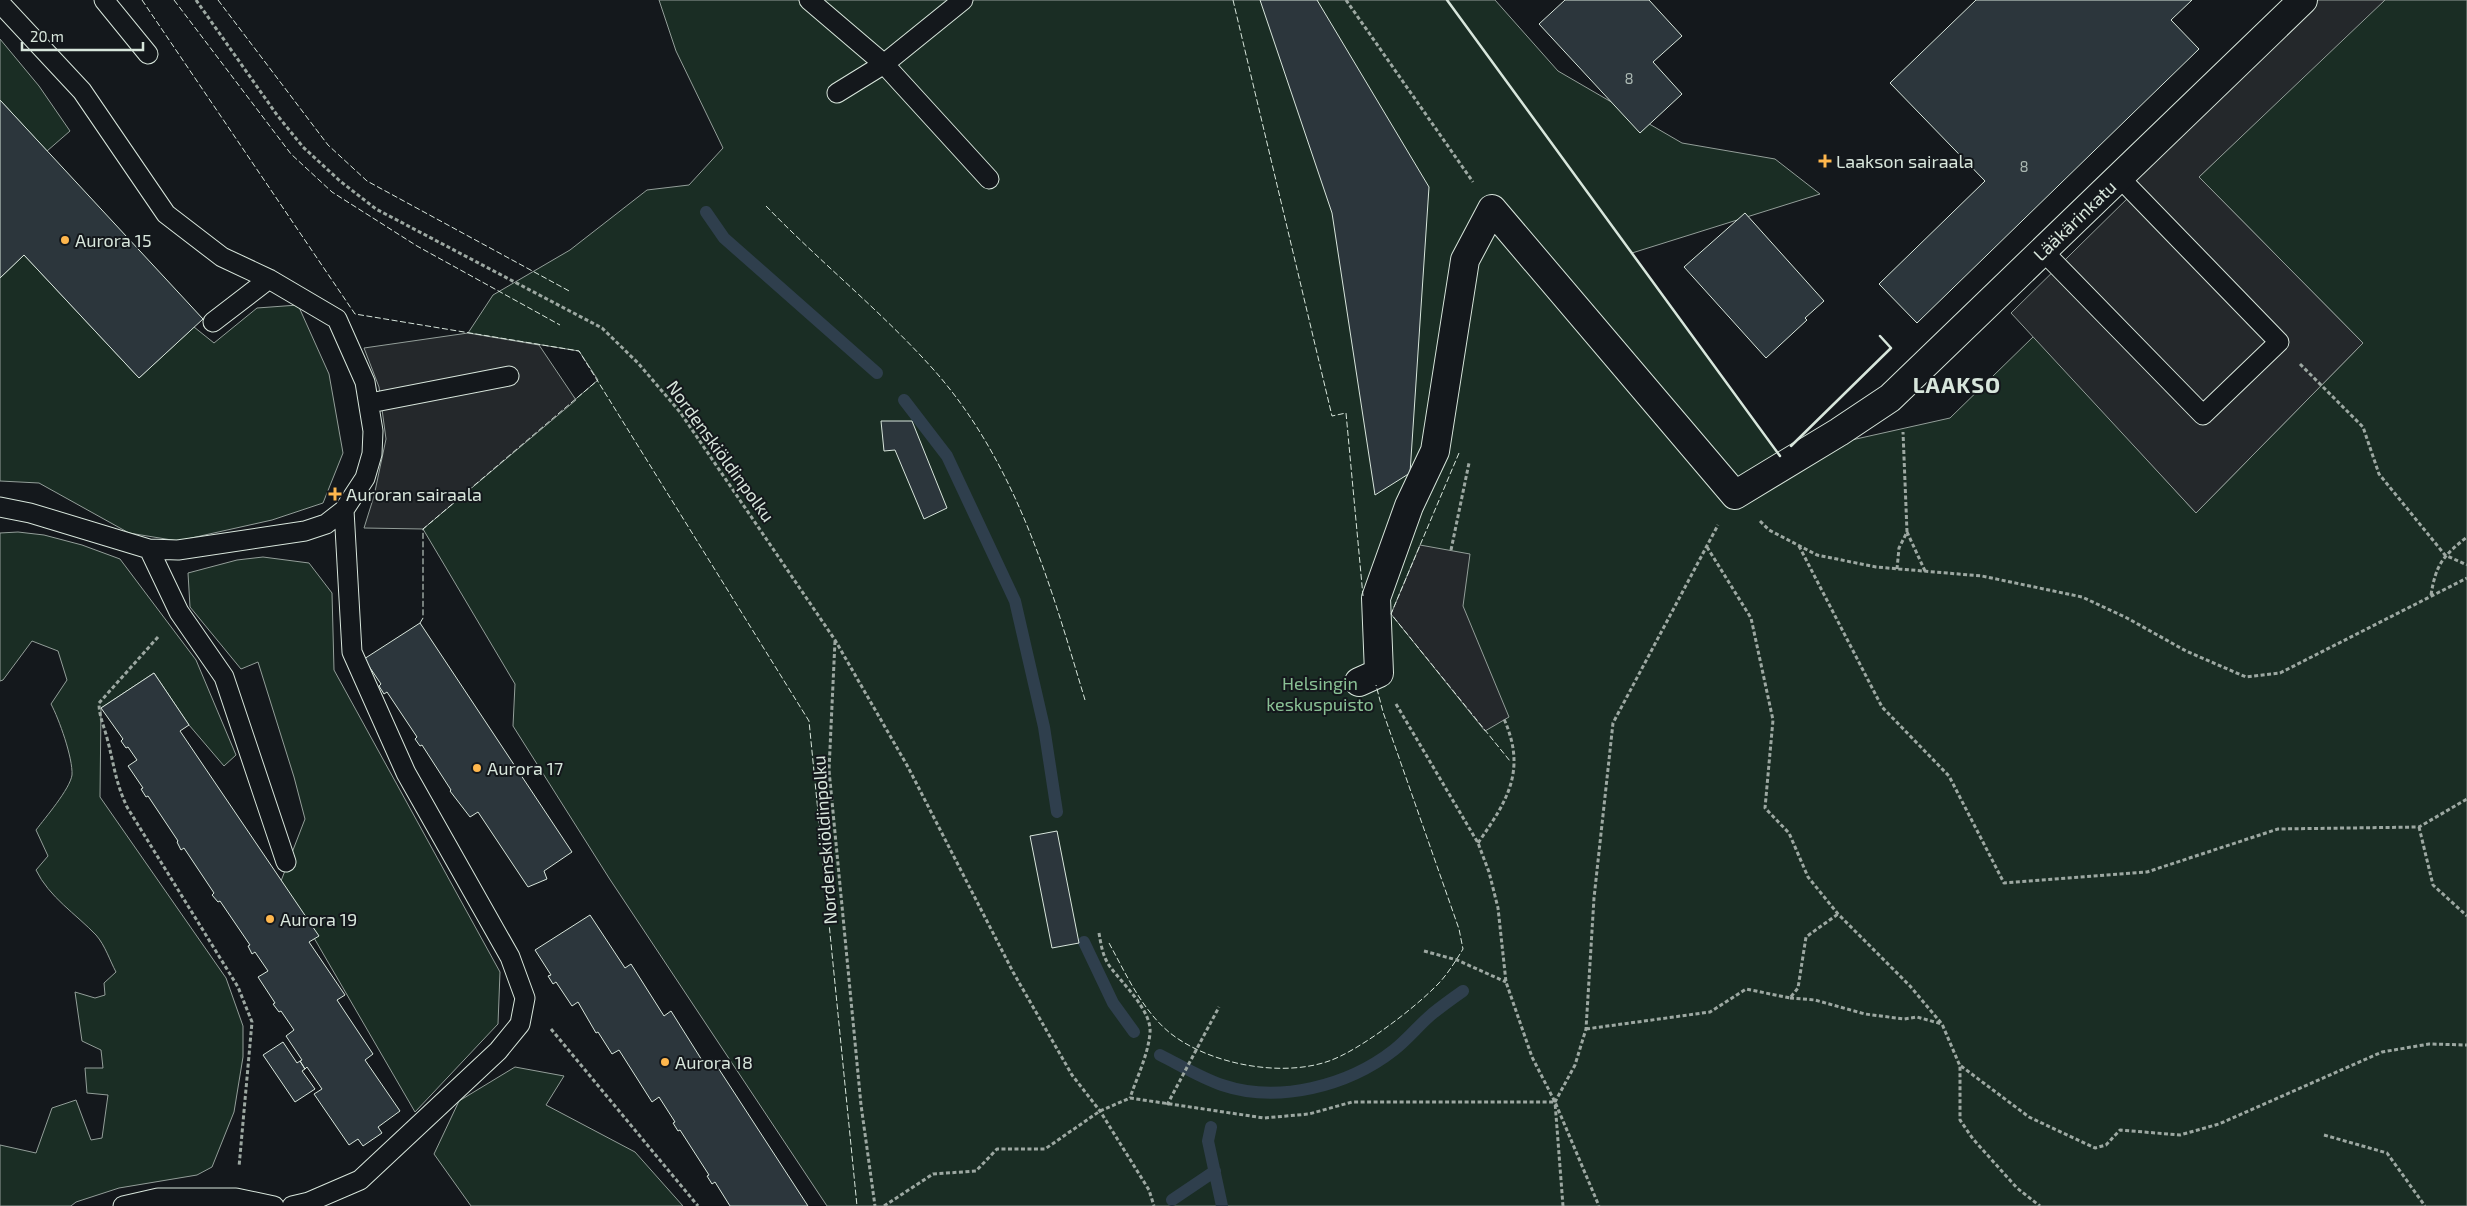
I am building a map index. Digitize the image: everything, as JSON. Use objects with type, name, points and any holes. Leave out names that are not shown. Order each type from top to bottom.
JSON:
[{"type":"street","name":"Lääkärinkatu","points":[[1735,495],[1839,432],[1890,398],[2304,0]]},
{"type":"street","points":[[1369,678],[1376,598],[1410,506],[1435,450],[1465,260],[1492,209],[1735,495]]},
{"type":"lane","points":[[104,0],[148,54]]},
{"type":"lane","points":[[808,0],[884,64],[989,179]]},
{"type":"lane","points":[[836,93],[884,64],[963,0]]},
{"type":"lane","points":[[0,3],[82,91],[166,214],[222,257],[269,279],[337,319],[365,382],[370,403],[373,431],[372,454],[365,478],[344,510],[326,524],[305,530],[178,550],[149,548],[30,513],[0,507]]},
{"type":"lane","points":[[2042,250],[2203,415],[2279,342],[2119,177]]},
{"type":"lane","points":[[213,322],[269,279]]},
{"type":"lane","points":[[370,403],[509,376]]},
{"type":"lane","points":[[292,1206],[309,1202],[360,1180],[498,1052],[520,1024],[525,998],[510,957],[406,772],[352,652],[344,510]]},
{"type":"lane","points":[[149,548],[179,612],[224,677],[286,862]]},
{"type":"lane","points":[[123,1206],[158,1198],[236,1198],[274,1206]]},
{"type":"path","name":"Nordenskiöldinpolku","points":[[196,0],[302,147],[340,181],[376,209],[586,318],[602,328],[638,363],[680,412],[835,640],[829,770],[861,1105],[875,1206]]},
{"type":"path","points":[[1346,0],[1492,209]]},
{"type":"path","points":[[2279,342],[2363,427],[2379,474],[2445,555],[2467,565]]},
{"type":"path","points":[[1890,398],[1904,434],[1906,532],[1899,548],[1897,569]]},
{"type":"path","points":[[1735,495],[1769,530],[1817,556],[1897,569],[1982,576],[2082,597],[2127,618],[2186,651],[2246,677],[2280,673],[2467,578]]},
{"type":"path","points":[[1906,532],[1925,571]]},
{"type":"path","points":[[2431,595],[2434,573],[2445,555],[2467,537]]},
{"type":"path","points":[[1563,1206],[1555,1102],[1575,1065],[1586,1029],[1594,898],[1612,723],[1706,546],[1751,618],[1773,720],[1765,808],[1789,833],[1808,877],[1838,914],[1910,986],[1942,1024],[1960,1066],[1960,1120],[1973,1140],[2017,1188],[2040,1206]]},
{"type":"path","points":[[1798,546],[1882,706],[1949,776],[2004,883],[2147,872],[2278,829],[2419,827],[2467,800]]},
{"type":"path","points":[[835,640],[908,767],[1014,972],[1072,1074],[1100,1111],[1149,1190],[1154,1206]]},
{"type":"path","points":[[147,649],[99,703],[99,712],[107,737],[116,784],[127,807],[238,987],[252,1022],[236,1198]]},
{"type":"path","points":[[1369,678],[1478,843],[1489,872],[1498,908],[1506,982],[1532,1057],[1555,1102],[1599,1206]]},
{"type":"path","points":[[1478,843],[1500,811],[1515,773],[1512,736],[1504,719]]},
{"type":"path","points":[[2419,827],[2433,885],[2467,916]]},
{"type":"path","points":[[1790,998],[1798,988],[1804,964],[1806,937],[1838,914]]},
{"type":"path","points":[[1098,933],[1102,953],[1110,968],[1121,977],[1140,1005],[1150,1030],[1145,1056],[1130,1098]]},
{"type":"path","points":[[1424,951],[1456,960],[1506,982]]},
{"type":"path","points":[[1586,1029],[1710,1012],[1746,989],[1790,998],[1815,1000],[1865,1014],[1904,1019],[1917,1017],[1942,1024]]},
{"type":"path","points":[[525,998],[698,1206]]},
{"type":"path","points":[[1168,1105],[1219,1007]]},
{"type":"path","points":[[1960,1066],[2029,1117],[2095,1148],[2106,1145],[2120,1130],[2180,1135],[2219,1124],[2382,1052],[2429,1044],[2467,1045]]},
{"type":"path","points":[[884,1206],[933,1174],[976,1171],[998,1149],[1045,1148],[1100,1111],[1130,1098],[1264,1118],[1309,1114],[1352,1102],[1555,1102]]},
{"type":"path","points":[[2324,1135],[2388,1154],[2425,1206]]},
{"type":"green space","name":"Helsingin keskuspuisto","points":[[659,0],[1495,0],[1558,71],[1682,143],[1775,159],[1820,194],[1632,253],[1780,456],[1950,418],[2034,336],[2196,513],[2363,343],[2199,177],[2382,0],[2467,0],[2467,1206],[827,1206],[609,878],[513,726],[515,684],[423,529],[598,380],[579,351],[468,333],[493,295],[570,250],[647,190],[689,185],[723,148],[676,51]]},
{"type":"green space","points":[[0,39],[39,86],[70,131],[47,151],[0,100]]},
{"type":"green space","points":[[24,255],[139,378],[194,327],[214,343],[257,308],[298,305],[329,374],[343,453],[323,503],[272,520],[178,541],[129,533],[39,483],[0,481],[0,278]]},
{"type":"green space","points":[[18,532],[44,535],[82,545],[120,559],[196,660],[236,755],[224,766],[189,725],[154,673],[101,708],[100,797],[226,978],[243,1026],[243,1057],[234,1112],[212,1167],[197,1175],[119,1188],[76,1202],[71,1206],[0,1206],[0,1145],[36,1153],[52,1108],[76,1100],[91,1140],[102,1138],[108,1095],[87,1093],[85,1068],[103,1068],[101,1050],[82,1041],[75,992],[95,998],[105,995],[104,983],[116,972],[105,948],[96,935],[55,897],[41,880],[36,870],[48,856],[36,830],[67,788],[72,775],[72,768],[65,739],[51,704],[67,680],[58,651],[32,641],[3,680],[0,681],[0,533]]},
{"type":"green space","points":[[263,557],[309,563],[332,593],[334,670],[500,972],[498,1024],[415,1112],[281,881],[305,819],[294,777],[258,662],[241,669],[190,607],[188,573],[237,560]]},
{"type":"green space","points":[[515,1067],[564,1076],[546,1105],[635,1152],[683,1206],[471,1206],[434,1154],[459,1101]]},
{"type":"shaded area","points":[[2303,0],[2385,0],[2199,177],[2363,343],[2196,513],[2011,313],[2133,193],[2119,177]]},
{"type":"shaded area","points":[[468,333],[539,345],[576,400],[423,529],[364,528],[374,496],[386,439],[379,387],[364,348]]},
{"type":"shaded area","points":[[1420,545],[1470,554],[1463,606],[1509,717],[1485,731],[1391,614]]},
{"type":"building","points":[[1260,0],[1317,0],[1429,187],[1410,473],[1375,495],[1332,213]]},
{"type":"building","points":[[1565,0],[1649,0],[1682,36],[1653,62],[1682,94],[1640,133],[1539,24]]},
{"type":"building","points":[[1976,0],[2192,0],[2171,20],[2199,49],[1917,323],[1879,284],[1985,181],[1890,83]]},
{"type":"building","name":"Aurora 15","points":[[0,100],[203,319],[139,378],[24,255],[0,278]]},
{"type":"building","points":[[1745,213],[1824,301],[1805,318],[1807,320],[1766,358],[1684,267]]},
{"type":"building","points":[[881,421],[912,421],[947,508],[924,519],[895,450],[884,451]]},
{"type":"building","name":"Aurora 17","points":[[420,623],[572,852],[544,871],[547,879],[528,887],[478,812],[470,817],[450,791],[422,745],[420,746],[415,739],[417,737],[387,692],[384,694],[379,686],[381,684],[364,659]]},
{"type":"building","name":"Aurora 19","points":[[154,673],[189,725],[180,731],[319,936],[309,942],[345,995],[337,1000],[373,1054],[365,1060],[400,1111],[378,1127],[382,1133],[363,1146],[358,1139],[349,1145],[314,1094],[322,1089],[307,1067],[305,1069],[300,1061],[302,1060],[286,1036],[294,1030],[281,1011],[279,1012],[273,1004],[275,1003],[258,977],[268,971],[255,952],[252,954],[248,946],[250,945],[220,901],[218,902],[212,895],[214,893],[184,848],[181,850],[178,841],[148,796],[146,797],[141,789],[143,788],[128,766],[137,760],[121,741],[123,739],[101,708]]},
{"type":"building","points":[[1057,831],[1079,943],[1052,948],[1030,836]]},
{"type":"building","name":"Aurora 18","points":[[590,915],[625,968],[631,964],[664,1016],[671,1011],[705,1065],[713,1060],[808,1206],[730,1206],[715,1182],[712,1184],[707,1176],[709,1175],[680,1130],[678,1131],[673,1123],[675,1122],[659,1097],[652,1102],[619,1050],[612,1054],[598,1032],[596,1033],[578,1002],[572,1006],[556,982],[553,984],[548,976],[551,975],[535,950]]},
{"type":"building","points":[[283,1042],[297,1063],[300,1061],[305,1069],[302,1071],[315,1089],[295,1102],[263,1055]]},
{"type":"waterway","points":[[706,212],[724,238],[877,373]]},
{"type":"waterway","points":[[904,400],[947,456],[1015,601],[1044,727],[1057,812]]},
{"type":"waterway","points":[[1084,942],[1113,1003],[1134,1032]]},
{"type":"waterway","points":[[1160,1055],[1214,1082],[1244,1090],[1266,1093],[1312,1088],[1334,1082],[1376,1063],[1399,1046],[1432,1014],[1463,991]]},
{"type":"waterway","points":[[1211,1127],[1208,1141],[1222,1206]]},
{"type":"waterway","points":[[1172,1200],[1215,1171]]},
{"type":"fence","points":[[142,0],[355,314],[579,351],[809,721],[857,1206]]},
{"type":"fence","points":[[174,0],[291,154],[332,192],[417,246],[560,325]]},
{"type":"fence","points":[[218,0],[328,145],[367,181],[571,292]]},
{"type":"fence","points":[[1233,0],[1332,416],[1346,413],[1363,596]]},
{"type":"fence","points":[[766,206],[893,327],[933,369],[962,405],[987,443],[1027,526],[1058,612],[1085,700]]},
{"type":"fence","points":[[420,623],[423,618],[423,529],[598,380]]},
{"type":"fence","points":[[1459,453],[1391,614],[1510,761]]},
{"type":"fence","points":[[1109,943],[1143,1003],[1170,1033],[1186,1044],[1205,1053],[1246,1065],[1289,1068],[1310,1066],[1329,1061],[1369,1040],[1412,1008],[1434,988],[1463,949],[1459,929],[1383,712],[1376,685]]},
{"type":"wall","points":[[1447,0],[1780,456]]},
{"type":"wall","points":[[1791,446],[1891,348],[1880,336]]},
{"type":"place","name":"Laakson sairaala","points":[[1825,161]]},
{"type":"place","name":"Aurora 15","points":[[65,240]]},
{"type":"place","name":"Auroran sairaala","points":[[335,494]]},
{"type":"place","name":"Aurora 17","points":[[477,768]]},
{"type":"place","name":"Aurora 19","points":[[270,919]]},
{"type":"place","name":"Aurora 18","points":[[665,1062]]},
{"type":"district","name":"LAAKSO","points":[[1957,384]]}]
